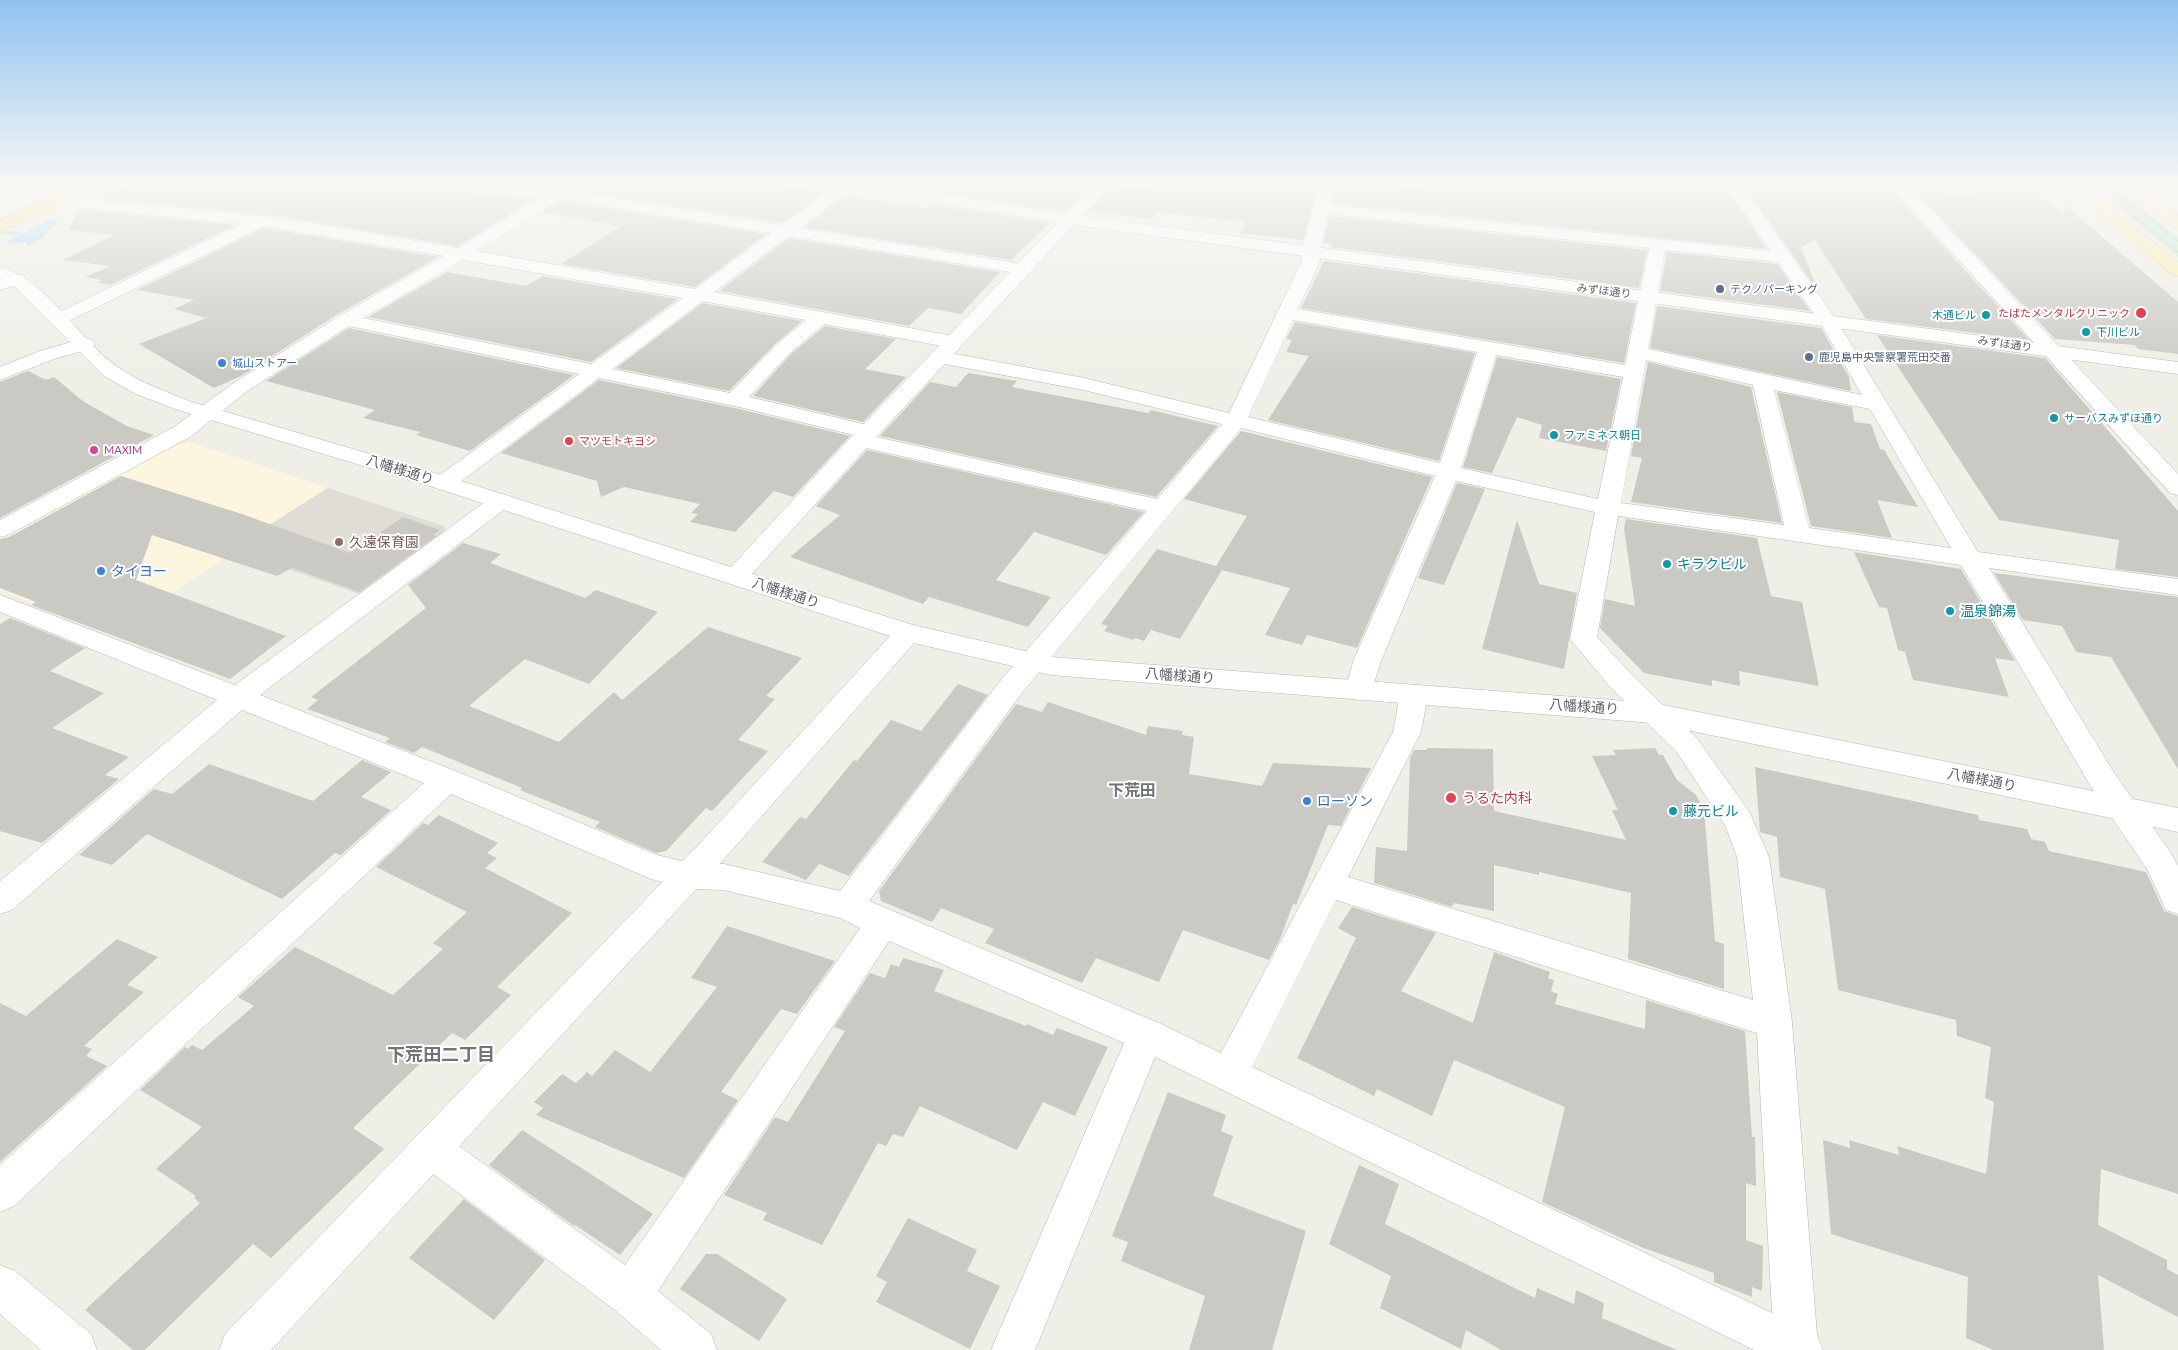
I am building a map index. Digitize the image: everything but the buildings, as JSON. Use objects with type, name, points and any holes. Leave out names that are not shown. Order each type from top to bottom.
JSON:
[{"type":"main road","points":[[2151,248],[2178,271]]},
{"type":"street","points":[[60,319],[206,248]]},
{"type":"street","points":[[431,248],[820,317],[1236,421],[1448,472],[1609,508],[2178,587]]},
{"type":"street","points":[[0,530],[168,440],[208,413],[239,388],[346,320],[470,248]]},
{"type":"street","points":[[444,483],[597,373],[763,248]]},
{"type":"street","points":[[896,248],[1023,269]]},
{"type":"street","points":[[736,577],[865,436],[1043,248]]},
{"type":"street","name":"みずほ通り","points":[[1274,248],[1649,296],[2178,368]]},
{"type":"street","points":[[847,906],[1032,662],[1236,421],[1311,261],[1311,248]]},
{"type":"street","points":[[0,603],[240,696],[651,866],[689,876],[724,877],[847,906],[882,923],[1146,1034],[1797,1349],[1774,1022],[1754,857],[1739,821],[1686,744],[1653,713],[1583,639],[1657,248]]},
{"type":"street","points":[[1696,248],[1783,257]]},
{"type":"street","points":[[1777,248],[1828,321],[1876,404],[1972,558],[2098,772],[2160,862],[2178,900]]},
{"type":"street","points":[[1957,248],[2178,488]]},
{"type":"street","name":"八幡様通り","points":[[6,279],[60,319],[111,372],[143,390],[208,413],[501,501],[908,633],[1051,666],[1653,713],[2178,820]]},
{"type":"street","points":[[1286,313],[1488,349],[1636,363],[1762,382],[1876,404]]},
{"type":"street","points":[[735,400],[783,349],[820,317]]},
{"type":"street","points":[[346,320],[735,400],[865,436],[1161,508]]},
{"type":"street","points":[[0,374],[47,355],[85,344]]},
{"type":"street","points":[[1359,690],[1368,660],[1448,472],[1488,349]]},
{"type":"street","points":[[1762,382],[1798,534]]},
{"type":"street","points":[[7,886],[240,696],[501,501]]},
{"type":"street","points":[[240,1350],[689,876],[908,633]]},
{"type":"street","points":[[1229,1074],[1407,732],[1414,695]]},
{"type":"street","points":[[0,1192],[447,780]]},
{"type":"street","points":[[1329,885],[1774,1022]]},
{"type":"street","points":[[630,1295],[882,923]]},
{"type":"street","points":[[1013,1350],[1146,1034]]},
{"type":"street","points":[[431,1149],[630,1295],[695,1350]]},
{"type":"street","points":[[0,1286],[75,1350]]},
{"type":"shaded area","name":"タイヨー","points":[[189,442],[328,488],[231,548],[236,551],[108,634],[0,590],[0,538],[173,445]]},
{"type":"shaded area","name":"久遠保育園","points":[[328,488],[444,526],[447,536],[362,595],[231,549]]},
{"type":"green space","points":[[2167,248],[2178,248],[2178,257]]},
{"type":"tram line","points":[[2173,248],[2178,252]]},
{"type":"place","name":"テクノパーキング","points":[[1720,289]]},
{"type":"place","name":"たばたメンタルクリニック","points":[[2141,313]]},
{"type":"place","name":"木通ビル","points":[[1986,315]]},
{"type":"place","name":"下川ビル","points":[[2086,332]]},
{"type":"place","name":"鹿児島中央警察署荒田交番","points":[[1809,357]]},
{"type":"place","name":"城山ストアー","points":[[222,363]]},
{"type":"place","name":"サーバスみずほ通り","points":[[2054,418]]},
{"type":"place","name":"ファミネス朝日","points":[[1554,435]]},
{"type":"place","name":"マツモトキヨシ","points":[[569,441]]},
{"type":"place","name":"MAXIM","points":[[94,450]]},
{"type":"place","name":"久遠保育園","points":[[339,542]]},
{"type":"place","name":"キラクビル","points":[[1667,564]]},
{"type":"place","name":"タイヨー","points":[[101,571]]},
{"type":"place","name":"温泉錦湯","points":[[1950,611]]},
{"type":"place","name":"うるた内科","points":[[1451,798]]},
{"type":"place","name":"ローソン","points":[[1307,801]]},
{"type":"place","name":"藤元ビル","points":[[1673,811]]},
{"type":"district","name":"下荒田","points":[[1132,791]]},
{"type":"district","name":"下荒田二丁目","points":[[441,1055]]}]
